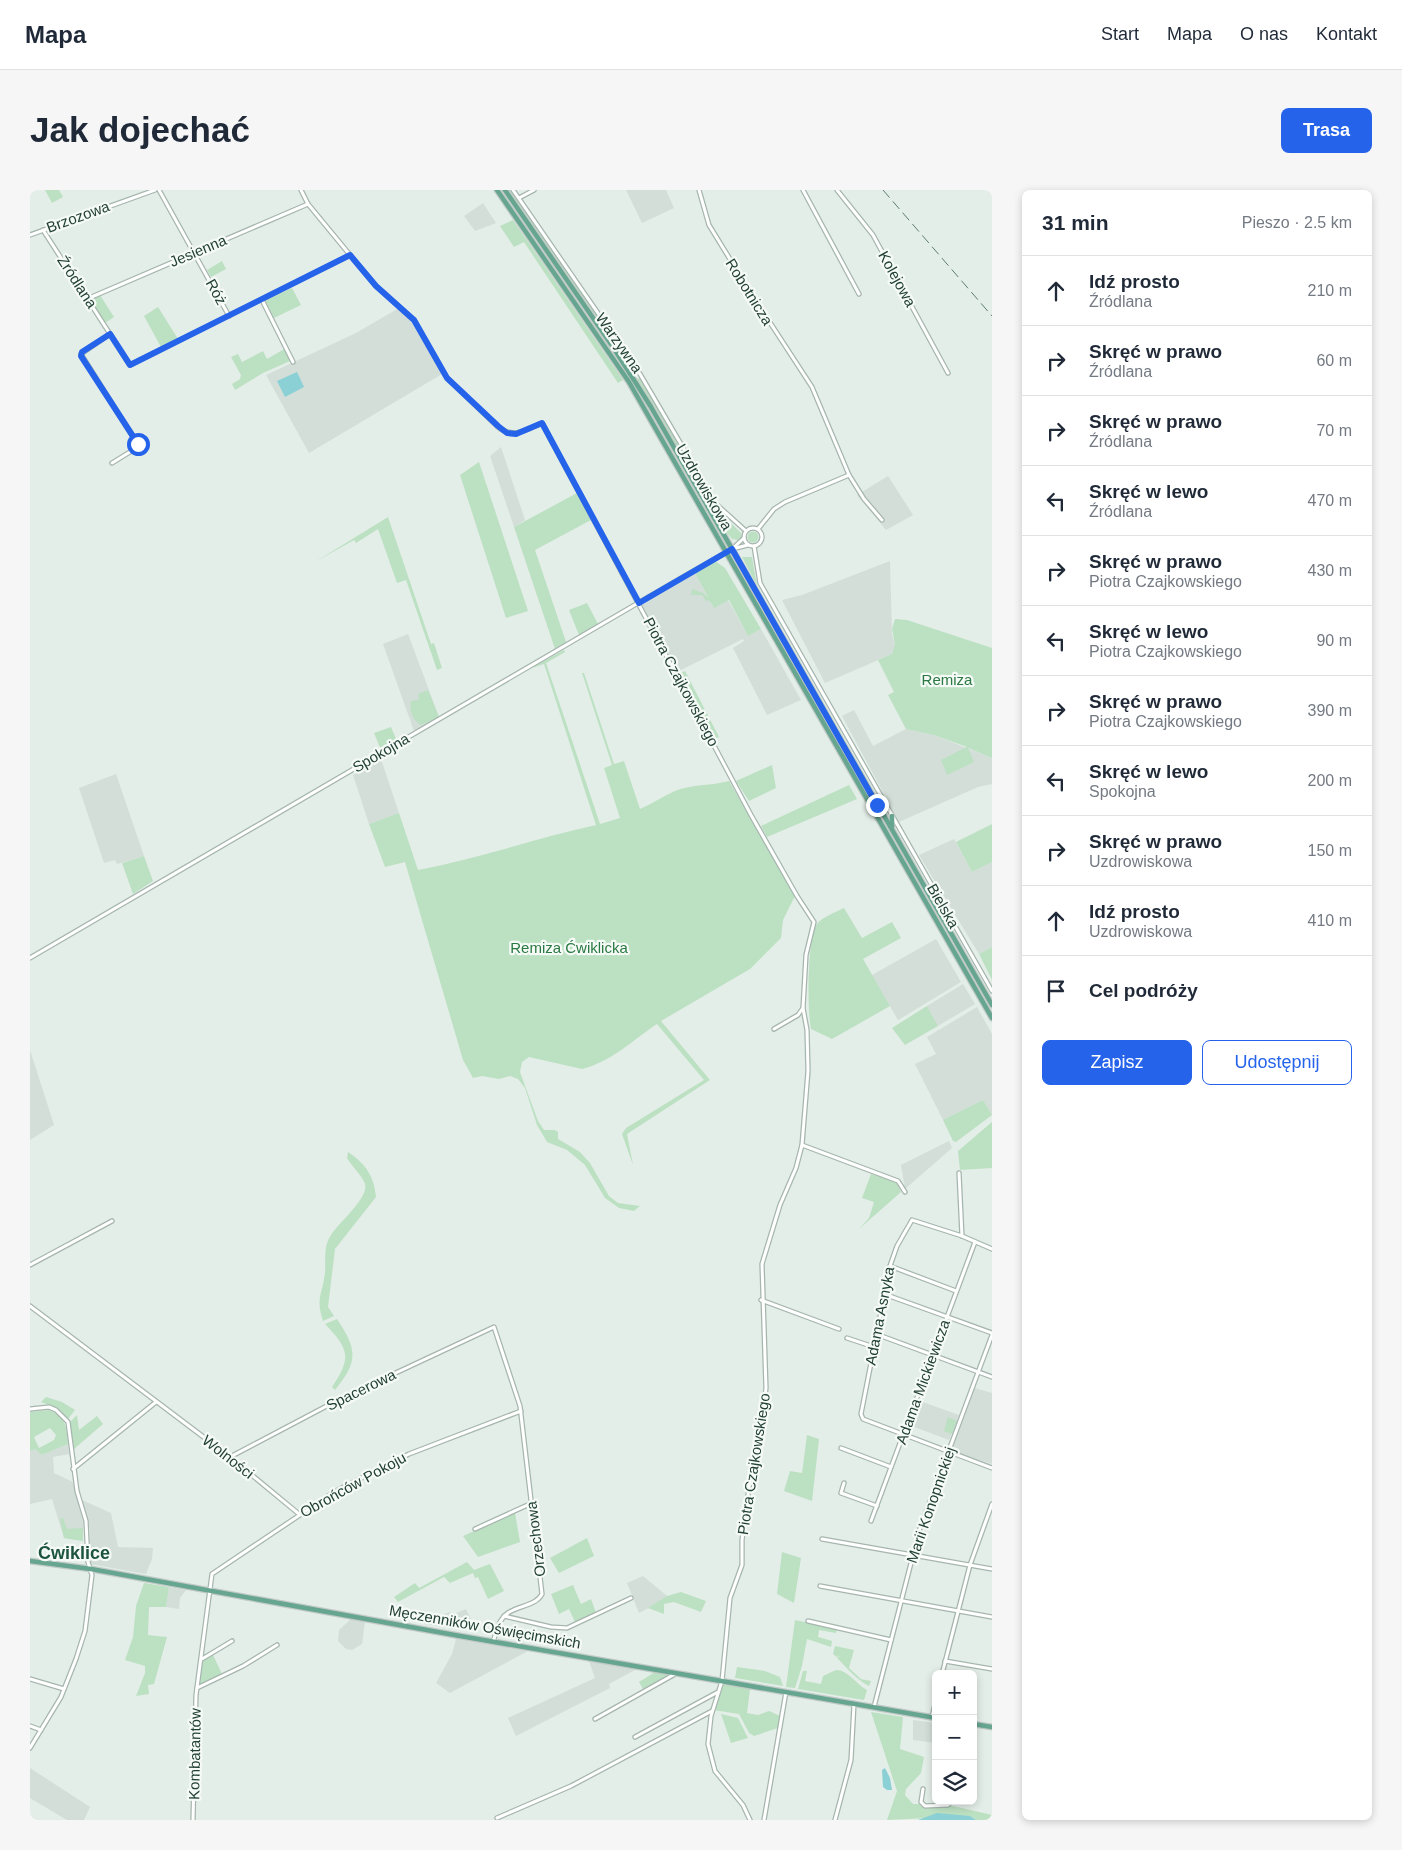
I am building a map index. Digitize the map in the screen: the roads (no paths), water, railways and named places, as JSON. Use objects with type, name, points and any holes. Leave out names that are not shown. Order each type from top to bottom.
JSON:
[{"type":"main road","name":"Uzdrowiskowa","points":[[497,190],[629,382],[872,808]]},
{"type":"main road","name":"Uzdrowiskowa","points":[[504,190],[634,379],[877,805]]},
{"type":"main road","name":"Bielska","points":[[877,805],[992,1005]]},
{"type":"main road","name":"Bielska","points":[[872,808],[992,1018]]},
{"type":"main road","points":[[892,816],[892,829]]},
{"type":"main road","name":"Męczenników Oświęcimskich","points":[[30,1561],[91,1569],[493,1642],[932,1717]]},
{"type":"main road","points":[[977,1725],[992,1727]]},
{"type":"street","name":"Brzozowa","points":[[30,235],[155,190]]},
{"type":"street","name":"Róż","points":[[159,190],[229,316]]},
{"type":"street","points":[[301,190],[308,204],[350,255]]},
{"type":"street","name":"Warzywna","points":[[513,190],[640,374],[710,494],[721,509],[746,531]]},
{"type":"street","points":[[519,198],[534,190]]},
{"type":"street","name":"Robotnicza","points":[[699,190],[709,225],[716,238],[812,387],[849,475],[864,499],[882,520]]},
{"type":"street","points":[[802,190],[859,294]]},
{"type":"street","name":"Kolejowa","points":[[837,190],[873,236],[948,373]]},
{"type":"street","name":"Jesienna","points":[[87,298],[308,204]]},
{"type":"street","name":"Źródlana","points":[[43,230],[130,365],[350,255]]},
{"type":"street","name":"Piotra Czajkowskiego","points":[[350,255],[376,286],[414,320],[447,378],[498,426],[507,433],[516,434],[542,423],[751,815],[814,922],[806,955],[803,1008],[807,1030],[808,1070],[802,1145],[796,1168],[780,1205],[762,1264],[761,1300],[766,1380],[763,1414],[747,1498],[742,1540],[742,1565],[730,1598],[722,1681],[712,1711],[708,1744],[715,1771],[743,1805],[750,1820]]},
{"type":"street","points":[[262,300],[293,362]]},
{"type":"street","points":[[110,334],[81,354],[138,444],[138,448],[112,463]]},
{"type":"street","points":[[758,529],[774,510],[785,502],[849,475]]},
{"type":"street","points":[[753,528],[758,529],[762,534],[759,544],[754,546],[748,544],[732,549],[744,538],[746,531],[753,528]]},
{"type":"street","points":[[744,538],[748,544]]},
{"type":"street","points":[[754,546],[760,583],[992,991]]},
{"type":"street","name":"Spokojna","points":[[30,958],[732,549]]},
{"type":"street","points":[[900,870],[906,867]]},
{"type":"street","points":[[774,1029],[798,1014],[803,1008]]},
{"type":"street","points":[[802,1145],[898,1181],[905,1192]]},
{"type":"street","points":[[959,1173],[962,1236],[992,1249]]},
{"type":"street","name":"Adama Asnyka","points":[[903,1435],[861,1417],[890,1266],[897,1246],[912,1220],[962,1236]]},
{"type":"street","points":[[30,1265],[112,1221]]},
{"type":"street","name":"Adama Mickiewicza","points":[[872,1521],[932,1354],[975,1242]]},
{"type":"street","points":[[890,1266],[956,1291]]},
{"type":"street","points":[[884,1294],[992,1334]]},
{"type":"street","points":[[761,1300],[839,1329]]},
{"type":"street","name":"Wolności","points":[[30,1306],[230,1457],[299,1514]]},
{"type":"street","name":"Orzechowa","points":[[494,1327],[521,1411],[542,1594],[540,1598],[504,1616]]},
{"type":"street","name":"Spacerowa","points":[[230,1457],[340,1399],[494,1327]]},
{"type":"street","points":[[876,1334],[992,1376]]},
{"type":"street","name":"Marii Konopnickiej","points":[[874,1707],[922,1522],[992,1334]]},
{"type":"street","points":[[847,1338],[874,1347]]},
{"type":"street","points":[[74,1470],[156,1402]]},
{"type":"street","points":[[30,1409],[49,1407],[56,1410],[68,1422],[74,1470],[86,1521],[88,1562],[92,1575],[85,1631],[64,1689],[30,1748]]},
{"type":"street","name":"Obrońców Pokoju","points":[[209,1590],[214,1572],[334,1492],[409,1454],[521,1411]]},
{"type":"street","points":[[903,1435],[992,1468]]},
{"type":"street","points":[[841,1448],[891,1468]]},
{"type":"street","points":[[844,1483],[841,1493],[877,1506]]},
{"type":"street","points":[[475,1529],[532,1503]]},
{"type":"street","points":[[943,1670],[970,1566],[992,1504]]},
{"type":"street","points":[[986,1520],[992,1521]]},
{"type":"street","points":[[822,1538],[992,1569]]},
{"type":"street","points":[[820,1586],[992,1617]]},
{"type":"street","name":"Kombatantów","points":[[193,1820],[193,1752],[197,1688],[209,1590]]},
{"type":"street","points":[[493,1642],[504,1616],[551,1627],[567,1628],[631,1598]]},
{"type":"street","points":[[808,1621],[891,1640]]},
{"type":"street","points":[[201,1659],[232,1641]]},
{"type":"street","name":"Kombatantów","points":[[197,1688],[243,1666],[277,1646]]},
{"type":"street","points":[[945,1661],[992,1669]]},
{"type":"street","points":[[595,1719],[676,1673]]},
{"type":"street","points":[[30,1679],[64,1689]]},
{"type":"street","points":[[634,1737],[718,1692]]},
{"type":"street","points":[[764,1820],[786,1692]]},
{"type":"street","points":[[835,1820],[851,1760],[854,1703]]},
{"type":"street","points":[[497,1818],[571,1786],[712,1711]]},
{"type":"street","points":[[30,1726],[41,1730]]},
{"type":"street","points":[[923,1789],[921,1802],[925,1806],[948,1805]]},
{"type":"water","points":[[297,372],[304,387],[285,397],[277,381]]},
{"type":"water","points":[[885,1768],[890,1778],[892,1790],[887,1790],[883,1787],[882,1770]]},
{"type":"water","points":[[937,1813],[970,1816],[976,1820],[918,1820]]},
{"type":"railway","points":[[883,190],[992,316]]},
{"type":"district","name":"Ćwiklice","points":[[74,1553]]},
{"type":"park label","name":"Remiza","points":[[947,680]]},
{"type":"park label","name":"Remiza Ćwiklicka","points":[[569,948]]}]
